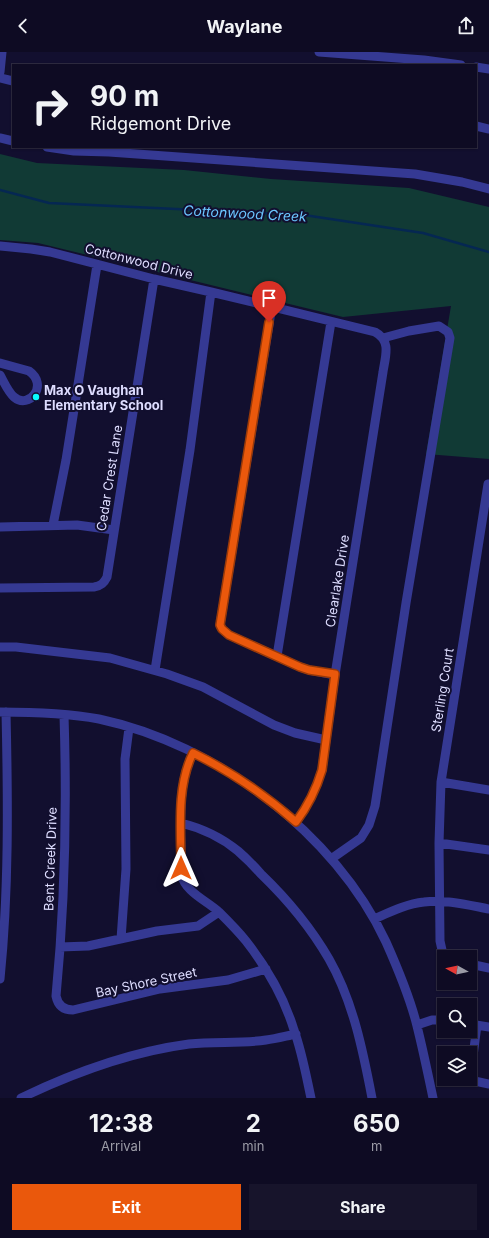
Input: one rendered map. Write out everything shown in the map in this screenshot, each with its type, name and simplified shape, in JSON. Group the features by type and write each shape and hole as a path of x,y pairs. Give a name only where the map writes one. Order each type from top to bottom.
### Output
{"street":[{"path":"0,72 2,52"},
{"path":"319,52 362,54 454,64"},
{"path":"477,67 489,70"},
{"path":"0,78 12,80"},
{"path":"477,126 489,129"},
{"path":"0,138 12,141"},
{"path":"54,148 74,151 117,152 415,174 462,182 489,189"},
{"name":"Cottonwood Drive","path":"0,246 50,252 97,265 375,332 383,338"},
{"path":"53,525 66,460 97,265"},
{"name":"Cedar Crest Lane","path":"0,588 94,587 102,584 107,577 154,279"},
{"path":"155,670 190,450 211,292"},
{"path":"272,306 220,620 222,629 229,635 309,670 335,674"},
{"path":"277,656 331,322"},
{"path":"332,860 361,838 369,825 375,806 406,603 450,338 448,332 439,326 409,331 383,338"},
{"name":"Clearlake Drive","path":"296,822 306,809 318,785 322,770 335,674 387,347 383,338"},
{"path":"0,362 33,374 38,382 34,396 25,400 12,396 0,375"},
{"name":"Sterling Court","path":"442,950 440,940 439,843 441,782 488,484"},
{"path":"0,527 77,525 114,530"},
{"path":"0,647 16,647 110,658 155,670 203,687 274,725 295,733 326,740"},
{"path":"0,979 7,869 8,809 3,712 64,715 99,719 139,730 205,759 277,806 296,822 332,860 374,919 398,969 417,1025 433,1098"},
{"name":"Bent Creek Drive","path":"58,1003 56,996 65,842 64,715"},
{"path":"121,939 126,869 125,758 129,728"},
{"path":"193,753 184,774 181,822 182,880 190,890 219,912 245,940 266,969 280,993 296,1034 311,1098"},
{"path":"441,782 489,790"},
{"path":"181,822 211,833 237,850 280,892 310,930 329,960 352,1013 368,1075 372,1098"},
{"path":"439,843 489,850"},
{"path":"374,919 393,910 424,902 440,901 489,908"},
{"path":"60,947 88,946 157,931 198,926 219,912"},
{"path":"477,965 489,968"},
{"name":"Bay Shore Street","path":"58,1003 62,1008 73,1010 160,989 228,980 266,969"},
{"path":"417,1025 432,1020 437,1020"},
{"path":"477,1025 489,1027"},
{"path":"21,1098 53,1082 121,1058 188,1044 266,1040 296,1034"},
{"path":"473,1038 470,1080 489,1084"}],"green space":[{"path":"0,154 37,163 184,170 271,179 409,188 489,207 489,459 426,454 451,306 343,317 38,243 0,240"}],"waterway":[{"name":"Cottonwood Creek","path":"0,190 49,203 304,215 423,233 489,252"}],"place":[{"name":"Max O Vaughan Elementary School","path":"36,397"}],"route":[{"path":"181,868 181,822 184,774 193,753 254,790 277,806 296,822 306,809 318,785 322,770 335,674 300,667 225,633 220,625 269,322"}]}
